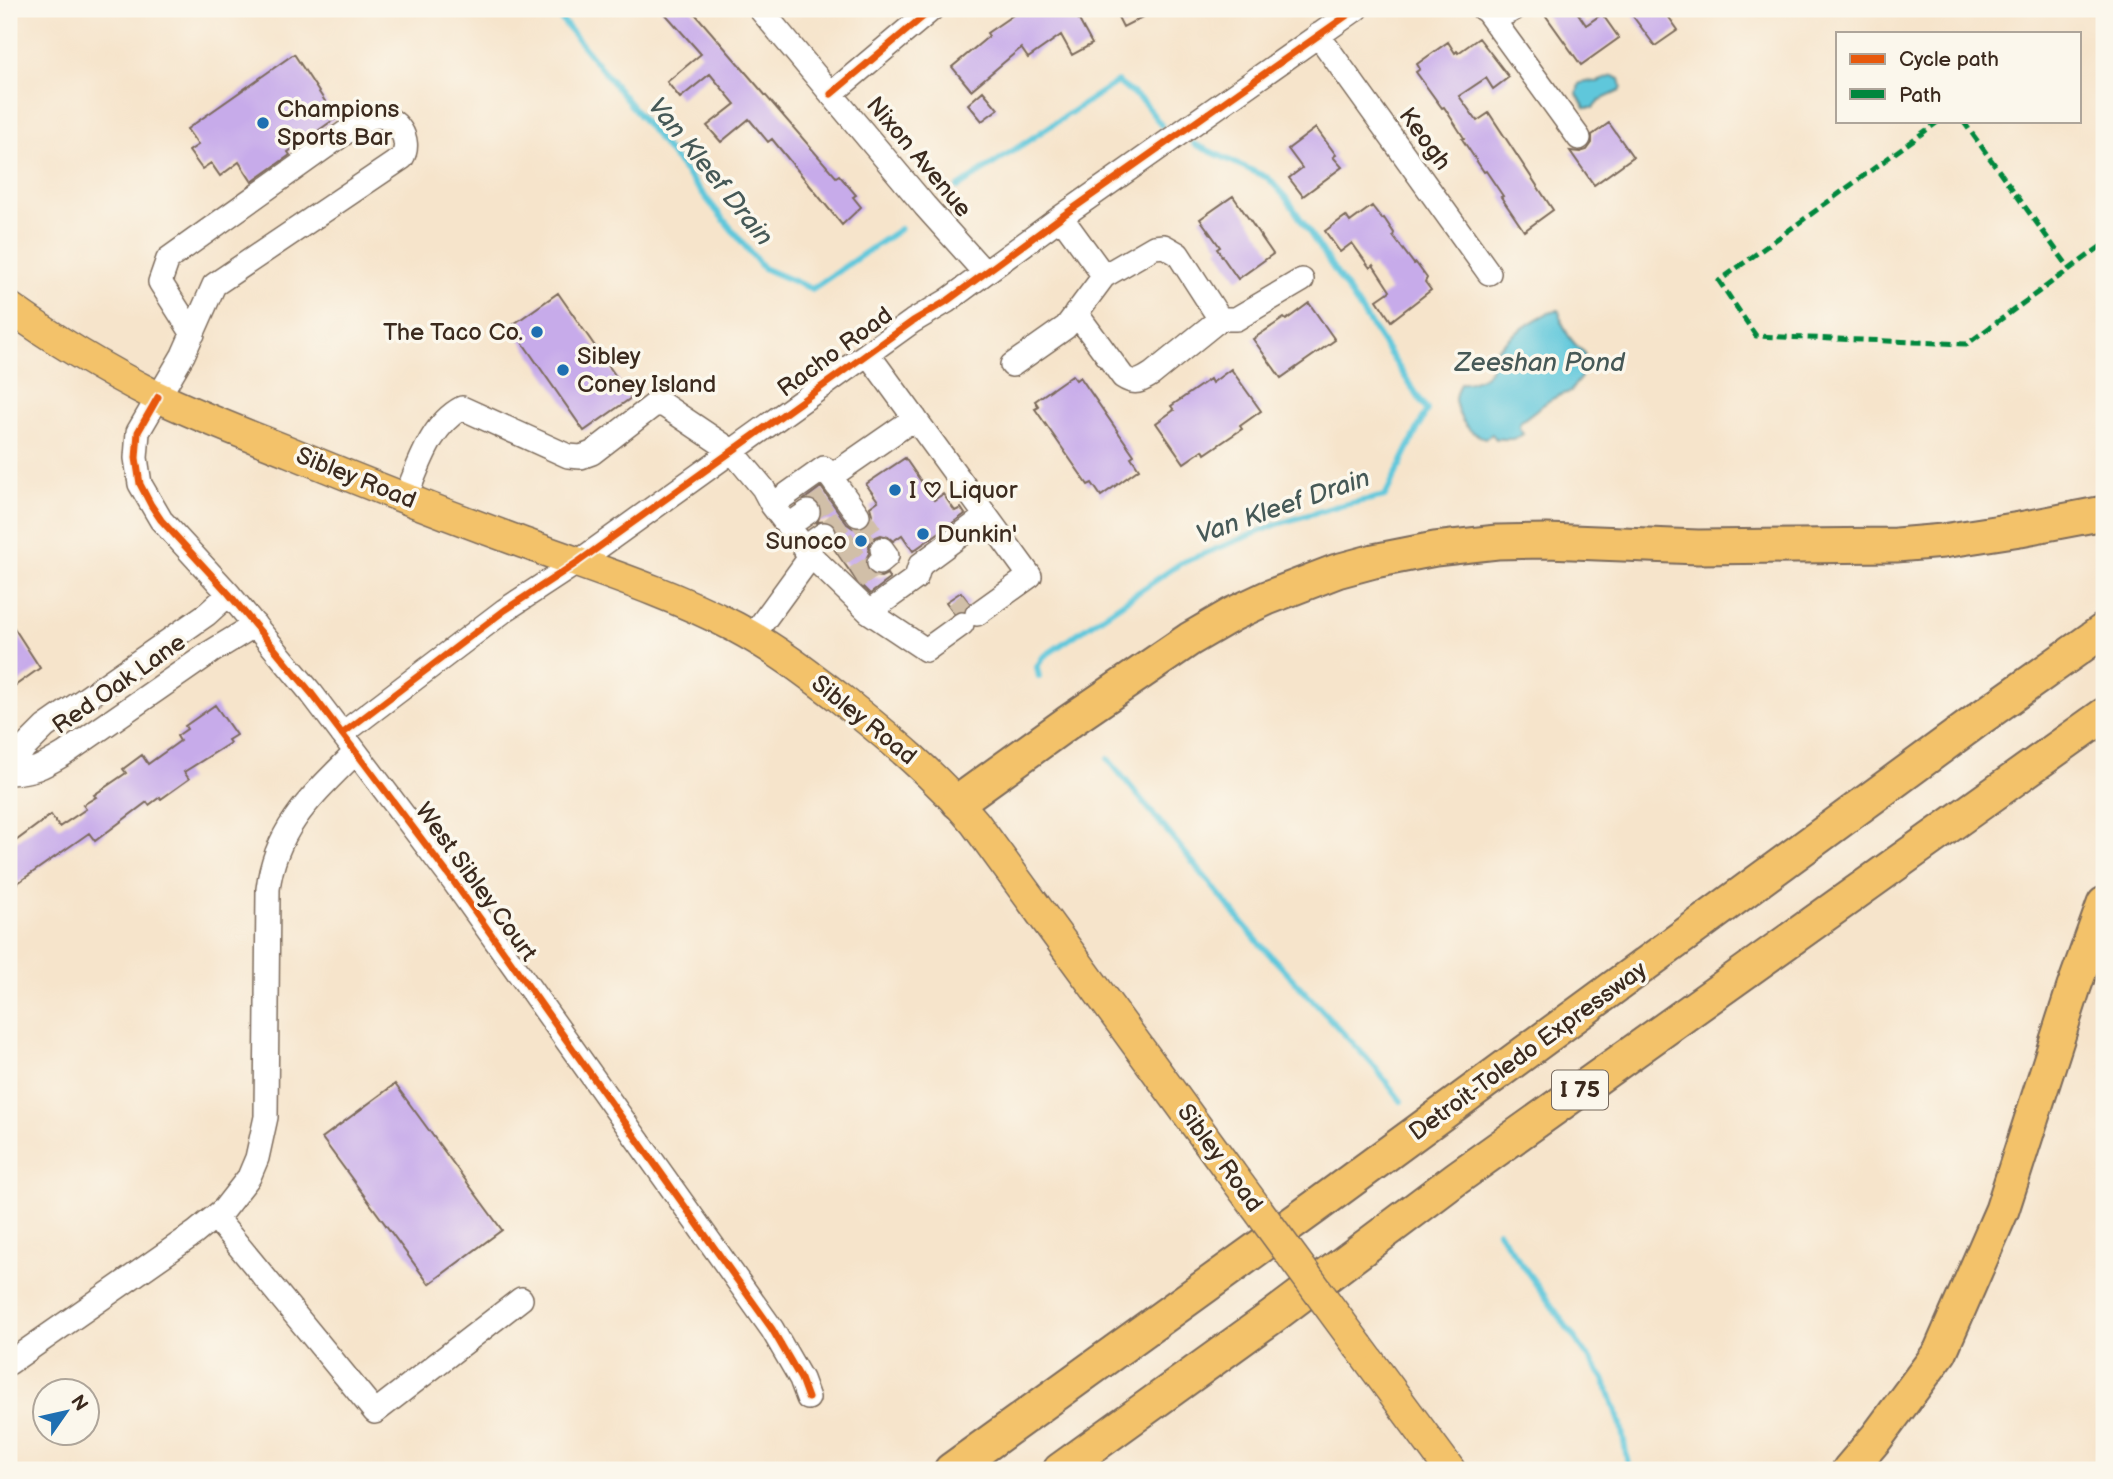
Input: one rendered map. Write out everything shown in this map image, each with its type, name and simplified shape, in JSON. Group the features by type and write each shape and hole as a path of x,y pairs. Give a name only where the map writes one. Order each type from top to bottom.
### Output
{"highway":[{"path":"958,802 1189,639 1267,598 1374,561 1435,549 1497,542 1547,541 1698,547 1896,545 1943,541 2104,513"},
{"name":"Detroit-Toledo Expressway","path":"951,1470 2104,630"},
{"name":"I 75","path":"1060,1470 1468,1170 2104,715"},
{"path":"1849,1470 1940,1352 2002,1210 2074,987 2104,904"},
{"path":"1098,1470 1180,1409 1250,1332"}],"main road":[{"name":"Sibley Road","path":"9,307 45,334 97,366 158,397 405,498 709,614 752,636 864,717 923,766 975,823 1450,1470"}],"street":[{"name":"Nixon Avenue","path":"760,9 985,273"},
{"path":"831,94 932,9"},
{"name":"Racho Road","path":"342,734 505,610 578,562 913,321 947,300 1356,9"},
{"path":"1486,11 1503,15 1514,9"},
{"path":"1486,11 1578,138"},
{"name":"Keogh","path":"1318,35 1489,273"},
{"name":"West Sibley Court","path":"193,334 160,282 169,260 363,120 375,116 387,119 400,129 406,139 406,152 402,158 214,285 193,334 183,355 138,432 136,458 140,484 161,520 255,625 454,882 772,1329 801,1380 808,1398"},
{"path":"1061,217 1104,276"},
{"path":"1013,365 1066,327 1104,276 1154,247 1164,246 1178,254 1220,319"},
{"path":"1076,313 1123,377 1135,382 1152,374 1220,319 1236,319 1301,280"},
{"path":"405,498 435,432 452,414 462,408 568,456 581,457 592,453 654,405 662,404 732,451 763,488 788,526 849,582 869,612 926,650 961,619 985,592 998,598 1030,576 868,354"},
{"path":"834,488 915,418"},
{"path":"772,505 824,468 834,488 853,514"},
{"path":"788,526 808,512"},
{"path":"869,612 916,578 920,565 985,517"},
{"path":"752,636 819,556 824,534"},
{"name":"Red Oak Lane","path":"9,772 24,748 45,727 212,610 229,594"},
{"name":"Red Oak Lane","path":"9,772 34,770 64,754 211,652 255,625"},
{"path":"9,1363 215,1217 238,1194 249,1177 262,1139 266,1116 270,869 291,823 308,801 355,754"},
{"path":"215,1217 375,1412 522,1299"}],"water":[{"path":"1613,76 1620,79 1620,91 1600,100 1593,108 1585,108 1577,94 1579,84 1585,81 1597,82"},
{"name":"Zeeshan Pond","path":"1559,310 1568,334 1585,353 1579,370 1582,375 1571,392 1550,400 1520,422 1519,428 1523,434 1516,438 1496,439 1492,434 1486,438 1474,433 1461,419 1456,406 1455,398 1460,383 1484,376 1490,370 1494,353 1506,341 1534,321"}],"building":[{"path":"661,9 691,9 836,177 839,175 856,195 853,197 861,207 842,225 772,139 768,142 749,119 721,142 707,126 735,104 710,74 680,98 667,82 701,54"},
{"path":"1022,9 1073,9 1092,44 1072,55 1061,35 1028,58 1021,48 971,90 952,67 989,36 987,33"},
{"path":"1114,9 1158,9 1123,27"},
{"path":"1541,9 1575,9 1586,25 1602,14 1619,38 1581,65"},
{"path":"1641,9 1663,9 1678,30 1655,46 1632,15"},
{"path":"1479,38 1509,77 1493,89 1486,78 1459,96 1477,121 1489,113 1553,210 1524,231 1501,197 1503,196 1462,139 1464,138 1444,107 1442,108 1416,72 1420,69 1417,64 1448,42 1455,53 1458,53"},
{"name":"Champions Sports Bar","path":"294,54 336,118 252,182 239,162 220,176 211,163 202,169 189,151 198,145 187,129"},
{"path":"983,91 998,109 982,121 968,104"},
{"path":"1609,123 1633,157 1594,185 1570,151 1587,150 1592,143 1592,135"},
{"path":"1316,128 1342,167 1303,196 1289,178 1302,168 1288,149"},
{"path":"1233,196 1273,254 1238,279 1200,219"},
{"path":"1372,206 1382,219 1384,218 1394,233 1393,236 1427,278 1425,282 1431,290 1391,321 1377,300 1390,291 1373,265 1370,268 1352,243 1340,252 1325,231 1346,216 1350,222"},
{"path":"558,293 631,398 584,431 511,326"},
{"path":"1309,303 1335,340 1281,378 1253,339"},
{"path":"1231,369 1261,411 1240,426 1242,429 1205,454 1203,450 1184,463 1156,423 1174,410 1171,406 1210,379 1212,383"},
{"path":"1072,375 1076,380 1080,377 1134,455 1131,457 1139,469 1101,496 1092,483 1088,485 1035,409 1039,407 1035,401"},
{"path":"905,458 934,500 943,494 955,511 961,508 965,514 913,551 902,535 893,541 881,535 873,538 869,544 865,566 874,576 887,574 890,579 870,594 856,580 832,546 837,539 836,527 829,521 817,522 822,511 820,505 813,499 805,499 821,487 847,524 853,528 866,527 871,520 870,507 878,501 866,484"},
{"path":"961,592 969,603 964,611 954,613 946,602"},
{"path":"9,620 40,668 9,690"},
{"path":"215,705 236,735 228,740 230,743 184,772 189,779 161,799 160,797 149,805 147,802 95,841 89,833 9,889 9,846 51,815 59,827 86,809 83,805 96,797 94,795 126,773 123,769 142,755 148,764 180,741 177,736 187,729 185,726"},
{"path":"395,1084 502,1230 429,1284 322,1138"}],"waterway":[{"name":"Van Kleef Drain","path":"553,9 763,268 812,289 900,229"},
{"name":"Van Kleef Drain","path":"958,187 1117,82 1143,101 1161,125"},
{"name":"Van Kleef Drain","path":"1039,677 1037,667 1043,657 1181,563 1278,524 1334,507 1385,496 1427,410 1288,200 1268,178 1194,144"},
{"name":"Van Kleef Drain","path":"1108,759 1259,943 1374,1066 1401,1101"},
{"name":"Van Kleef Drain","path":"1498,1231 1604,1379 1621,1425 1629,1470"}],"tunnel":[{"path":"808,512 831,496"},
{"path":"858,515 882,549"},
{"path":"824,534 846,517"},
{"path":"839,555 871,533"},
{"path":"855,578 879,563"},
{"path":"955,614 969,603"}],"marked path":[{"path":"1938,122 1719,281 1756,336 1967,344 2104,244"},
{"path":"1964,122 2070,269"}],"cycle path":[{"path":"831,94 932,9"},
{"path":"342,734 505,610 578,562 913,321 947,301 1061,217 1356,9"},
{"path":"158,397 138,432 136,458 140,484 151,505 161,520 229,594 312,694 454,882 772,1329 801,1379 808,1398"}],"place":[{"name":"Champions Sports Bar","path":"263,123"},
{"name":"The Taco Co.","path":"537,332"},
{"name":"Sibley Coney Island","path":"563,370"},
{"name":"I ♥ Liquor","path":"895,490"},
{"name":"Dunkin'","path":"923,534"},
{"name":"Sunoco","path":"861,541"}]}
